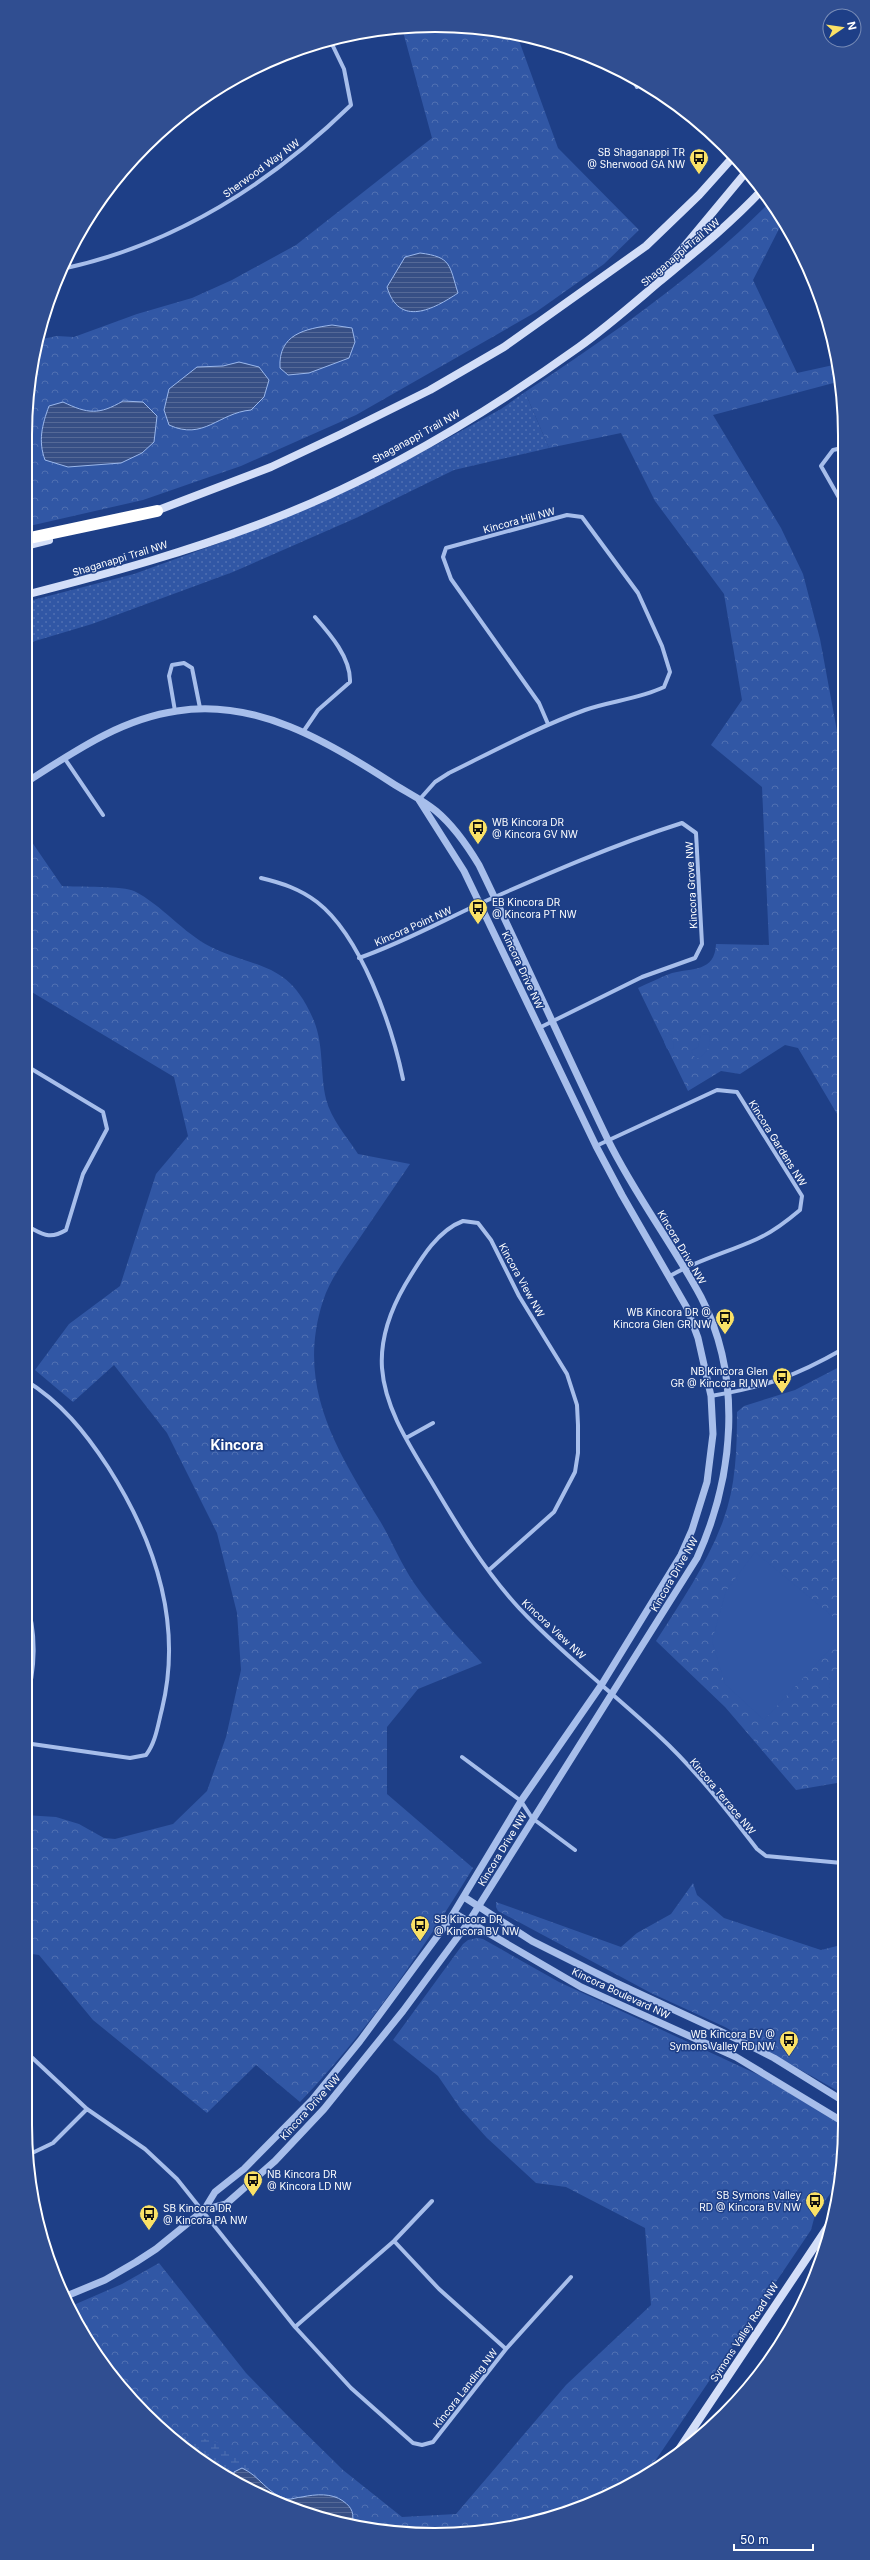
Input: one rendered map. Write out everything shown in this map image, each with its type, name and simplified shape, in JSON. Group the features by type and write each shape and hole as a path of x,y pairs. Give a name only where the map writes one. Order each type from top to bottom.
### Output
{"highway":[{"path":"32,538 156,511"}],"main road":[{"path":"32,544 156,511 271,467 334,438 430,390 504,347 646,246 699,195 730,161"},
{"path":"645,293 743,175"},
{"name":"Shaganappi Trail NW","path":"32,593 100,576 270,520 356,482 492,405 580,346 729,224 758,194"},
{"name":"Symons Valley Road NW","path":"684,2441 822,2235"}],"street":[{"name":"Sherwood Way NW","path":"70,266 125,251 200,218 249,189 313,141 351,105 344,69 333,46"},
{"path":"838,449 833,450 821,466 838,496"},
{"name":"Kincora Hill NW","path":"418,800 435,782 449,773 548,724 589,709 651,693 664,687 670,672 662,646 638,593 582,517 567,515 446,548 444,557 451,579 539,703 548,724"},
{"path":"303,732 318,710 350,682 351,670 330,634 314,617"},
{"path":"175,711 169,676 172,665 184,663 192,668 200,708"},
{"name":"Kincora Drive NW","path":"32,779 97,738 131,723 175,711 200,708 257,715 303,732 354,758 435,810 464,841 479,865 608,1140 628,1177 684,1268 701,1299 713,1326 722,1359 728,1393 728,1456 717,1508 708,1535 697,1558 613,1694 532,1818 479,1907 403,2011 299,2135 226,2204 204,2210"},
{"path":"65,759 102,815"},
{"name":"Kincora Drive NW","path":"70,2295 105,2280 136,2262 156,2249 204,2210 215,2192 244,2169 312,2100 407,1980 454,1913 521,1801 602,1684 681,1555 692,1530 707,1482 713,1434 711,1396 698,1338 687,1308 670,1276 622,1196 596,1146 481,904 464,872 418,800"},
{"name":"Kincora Grove NW","path":"495,898 637,837 682,823 696,833 702,944 695,958 642,977 539,1028"},
{"path":"261,878 287,884 317,903 344,932 359,958 391,1030 403,1079"},
{"name":"Kincora Point NW","path":"359,958 394,946 495,898"},
{"path":"32,1069 103,1112 107,1128 83,1174 66,1230 56,1236 49,1237 32,1228"},
{"name":"Kincora Gardens NW","path":"596,1146 717,1090 737,1092 802,1196 800,1210 779,1227 759,1238 684,1268 670,1276"},
{"name":"Kincora View NW","path":"489,1570 554,1512 575,1472 578,1453 578,1425 576,1405 567,1374 519,1296 491,1240 478,1223 469,1221 457,1223 440,1237 421,1260 387,1322 382,1351 383,1379 391,1407 406,1438 468,1544 519,1608 613,1694"},
{"path":"711,1396 761,1387 796,1374 838,1352"},
{"path":"32,1385 54,1399 72,1419 105,1463 129,1502 148,1543 161,1582 167,1621 169,1653 164,1698 152,1744 146,1755 130,1758 32,1744"},
{"path":"406,1438 433,1423"},
{"path":"32,1626 34,1638 32,1682"},
{"name":"Kincora Terrace NW","path":"613,1694 659,1736 703,1781 757,1849 766,1856 838,1863"},
{"path":"462,1757 521,1801 532,1818 575,1850"},
{"name":"Kincora Boulevard NW","path":"464,1897 532,1941 612,1981 737,2040 838,2098"},
{"name":"Kincora Boulevard NW","path":"454,1913 468,1923 581,1987 736,2057 838,2119"},
{"name":"Kincora Landing NW","path":"32,2058 87,2109 145,2149 177,2179 204,2210 295,2327 352,2388 413,2443 422,2445 433,2442 506,2349 439,2289 394,2241"},
{"path":"33,2152 53,2142 87,2109"},
{"path":"295,2327 394,2241 432,2201"},
{"path":"506,2349 571,2277"}],"green space":[{"path":"403,33 461,33 488,35 519,41 558,148 639,230 604,264 536,312 356,415 241,466 143,500 32,525 33,409 35,382 44,339 57,336 74,337 137,314 192,298 232,280 296,245 432,138"},
{"path":"766,206 780,227 753,280 797,373 832,365 835,382 713,415 781,528 803,574 820,639 838,736 838,1116 798,1048 785,1045 740,1074 721,1071 688,1091 638,988 672,973 694,969 707,964 712,960 715,953 716,944 769,945 762,787 711,745 742,700 724,594 655,501 621,433 549,448 525,392 621,327 652,304 683,280 741,230"},
{"path":"525,392 549,448 454,470 356,518 233,572 92,624 32,642 32,600 134,574 228,540 310,507 379,475 501,409"},
{"path":"32,842 62,886 111,887 134,891 154,904 191,934 211,947 271,970 283,977 294,987 314,1021 321,1050 326,1099 328,1106 340,1128 358,1154 410,1164 344,1261 326,1293 316,1332 314,1362 318,1390 325,1417 336,1444 349,1470 414,1583 455,1634 482,1663 418,1689 387,1727 387,1794 473,1868 434,1930 393,1990 349,2047 300,2102 256,2065 207,2113 93,2020 39,1955 32,1954 32,1815 56,1817 79,1824 104,1838 115,1839 173,1824 207,1791 226,1737 241,1670 237,1613 217,1533 167,1433 114,1365 73,1402 35,1370 69,1324 120,1286 156,1174 188,1136 174,1077 32,992"},
{"path":"666,1033 672,1035 674,1048 667,1049 664,1042"},
{"path":"701,1035 709,1035 709,1047 703,1055 696,1059 691,1051 698,1047"},
{"path":"838,1368 838,1783 796,1790 725,1707 656,1641 701,1568 717,1537 723,1521 731,1494 735,1467 737,1412 744,1406 795,1390"},
{"path":"755,1552 838,1621 838,1640 764,1720 725,1684 712,1641 726,1591"},
{"path":"838,1675 838,1695 828,1686"},
{"path":"693,1883 697,1895 724,1918 821,1950 838,1946 838,2091 725,2027 651,1993 498,1911 496,1902 621,1947 637,1933 671,1914"},
{"path":"478,1938 483,1939 559,1982 763,2077 838,2122 835,2178 833,2190 815,2215 811,2230 654,2463 613,2486 565,2507 514,2520 488,2525 435,2528 382,2525 305,2507 281,2497 233,2474 190,2445 169,2428 132,2391 100,2349 75,2304 122,2284 159,2263 246,2373 343,2470 402,2517 456,2514 566,2385 651,2305 645,2228 566,2187 536,2183 487,2138 460,2108 438,2076 393,2040 463,1944 468,1940"},
{"path":"178,2435 209,2440 237,2452 271,2493 233,2474 211,2460"},
{"path":"320,2495 338,2498 350,2507 352,2519 331,2514 305,2507 283,2498 293,2499 302,2496"}],"shaded area":[{"path":"420,253 438,257 448,264 458,293 428,309 408,311 400,307 393,300 387,287 405,257"},
{"path":"332,325 352,328 355,342 349,358 309,373 288,375 280,368 283,348 295,335 303,331"},
{"path":"239,362 259,367 269,380 264,397 251,410 239,412 211,425 192,430 181,429 169,425 164,410 169,389 197,367 223,366"},
{"path":"123,401 143,402 157,416 154,442 142,453 121,463 68,467 45,460 41,440 44,420 49,406 63,402 87,411 100,411 115,406"},
{"path":"242,2468 248,2471 278,2496 234,2474 234,2472"},
{"path":"329,2495 339,2498 346,2504 351,2509 353,2519 305,2507 283,2498 290,2499 307,2496"}],"place":[{"name":"SB Shaganappi TR @ Sherwood GA NW","path":"699,175"},
{"name":"WB Kincora DR @ Kincora GV NW","path":"478,845"},
{"name":"EB Kincora DR @ Kincora PT NW","path":"478,925"},
{"name":"WB Kincora DR @ Kincora Glen GR NW","path":"725,1335"},
{"name":"NB Kincora Glen GR @ Kincora RI NW","path":"782,1394"},
{"name":"SB Kincora DR @ Kincora BV NW","path":"420,1942"},
{"name":"WB Kincora BV @ Symons Valley RD NW","path":"789,2057"},
{"name":"NB Kincora DR @ Kincora LD NW","path":"253,2197"},
{"name":"SB Symons Valley RD @ Kincora BV NW","path":"815,2218"},
{"name":"SB Kincora DR @ Kincora PA NW","path":"149,2231"}],"district":[{"name":"Kincora","path":"237,1445"}]}
